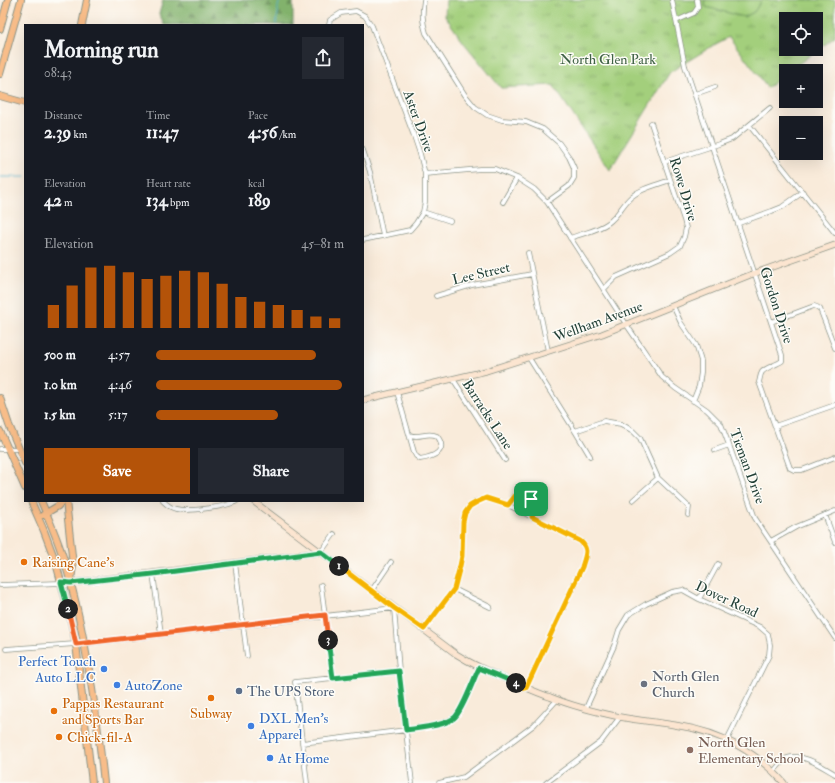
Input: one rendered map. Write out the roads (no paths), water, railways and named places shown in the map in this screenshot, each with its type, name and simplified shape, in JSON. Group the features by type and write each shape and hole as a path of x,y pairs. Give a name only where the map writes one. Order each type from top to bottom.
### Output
{"main road":[{"path":"0,29 8,0"},
{"path":"0,74 21,0"},
{"path":"82,24 88,0"},
{"path":"0,96 24,103"},
{"path":"0,398 9,425 24,461"},
{"path":"0,408 9,425"},
{"path":"0,431 24,486"},
{"path":"31,502 54,557 76,644 92,783"},
{"path":"41,502 58,542 71,583 85,643 104,783"},
{"path":"38,517 58,506 61,502"},
{"path":"66,502 73,565 71,583"}],"street":[{"path":"424,0 422,23 426,33 465,95 475,107 487,115 502,120 526,122 543,129 559,143 569,157 574,168 574,178 569,186 547,202"},
{"name":"Gordon Drive","path":"672,0 685,66 782,355 782,361 762,371 760,375 760,382 775,426 790,468 799,470 835,457"},
{"path":"676,21 694,13 698,7 697,0"},
{"name":"Aster Drive","path":"329,24 330,20 341,13 356,11 365,16 372,26 414,136 425,174 425,202 423,212 410,230 364,240"},
{"path":"694,94 715,87"},
{"path":"664,162 732,139 770,108"},
{"name":"Rowe Drive","path":"604,289 616,277 670,254 680,246 684,237 686,228 684,220 651,123"},
{"path":"749,125 835,233"},
{"path":"365,160 370,172 383,236"},
{"name":"Tieman Drive","path":"425,174 495,169 517,178 534,189 547,202 662,377 707,410 721,424 755,518 835,638"},
{"path":"503,202 517,178"},
{"path":"570,238 604,226 615,217 627,201 635,194 670,180"},
{"path":"738,223 782,207 803,192"},
{"path":"423,212 450,221"},
{"name":"Wellham Avenue","path":"364,400 486,371 529,358 602,334 755,274 835,245"},
{"path":"528,253 548,351"},
{"name":"Lee Street","path":"436,296 472,285 532,274"},
{"path":"673,306 681,323 696,344 701,361 699,386 693,401"},
{"path":"771,322 814,306 817,307 820,309 835,348"},
{"path":"529,358 576,431 590,456"},
{"name":"Barracks Lane","path":"453,379 505,460"},
{"path":"397,392 416,456 420,459 425,458 438,453 441,448 441,443 437,436 430,434 417,437 410,435"},
{"path":"775,426 835,406"},
{"path":"576,431 604,421 621,424 633,431 640,438 658,478 689,507 688,515"},
{"path":"715,450 729,445"},
{"path":"0,450 19,449"},
{"path":"633,500 658,478"},
{"path":"508,505 515,496 523,495 531,499 533,509 532,517"},
{"path":"424,629 454,589 462,556 463,522 465,513 470,506 477,502 486,498 508,505 580,541 585,546 586,551 584,561 526,688"},
{"path":"164,502 175,509 185,510 222,506 235,502"},
{"path":"254,502 456,654 479,668 557,700 620,717 685,726 727,740 762,761 784,783"},
{"path":"771,541 796,527 835,511"},
{"path":"825,515 835,542"},
{"path":"0,585 61,582 71,583 321,552 334,534"},
{"path":"372,590 391,562"},
{"path":"235,563 247,656"},
{"path":"700,599 718,564"},
{"path":"153,574 161,634"},
{"path":"321,586 333,678"},
{"path":"454,589 490,607"},
{"name":"Dover Road","path":"586,708 614,646 619,630 628,615 646,604 672,592 683,590 760,627 768,634 770,645 769,655 727,740"},
{"path":"6,648 76,644 394,608"},
{"path":"394,608 399,671 412,783"},
{"path":"302,743 406,730 443,723 454,718 461,709 479,668"},
{"path":"307,783 295,682 399,671"},
{"path":"439,783 464,777 534,725 557,700"},
{"path":"546,783 601,742 620,717"},
{"path":"773,772 786,759 793,757 804,758 835,774"}],"waterway":[{"path":"276,24 278,5 281,0"},
{"path":"0,177 24,177"}],"place":[{"name":"Raising Cane's","path":"24,562"},
{"name":"Perfect Touch Auto LLC","path":"104,669"},
{"name":"North Glen Church","path":"644,684"},
{"name":"AutoZone","path":"117,685"},
{"name":"The UPS Store","path":"239,691"},
{"name":"Subway","path":"211,698"},
{"name":"Pappas Restaurant and Sports Bar","path":"54,711"},
{"name":"DXL Men's Apparel","path":"251,726"},
{"name":"Chick-fil-A","path":"59,737"},
{"name":"North Glen Elementary School","path":"690,750"},
{"name":"At Home","path":"270,758"}],"park label":[{"name":"North Glen Park","path":"608,59"}]}
